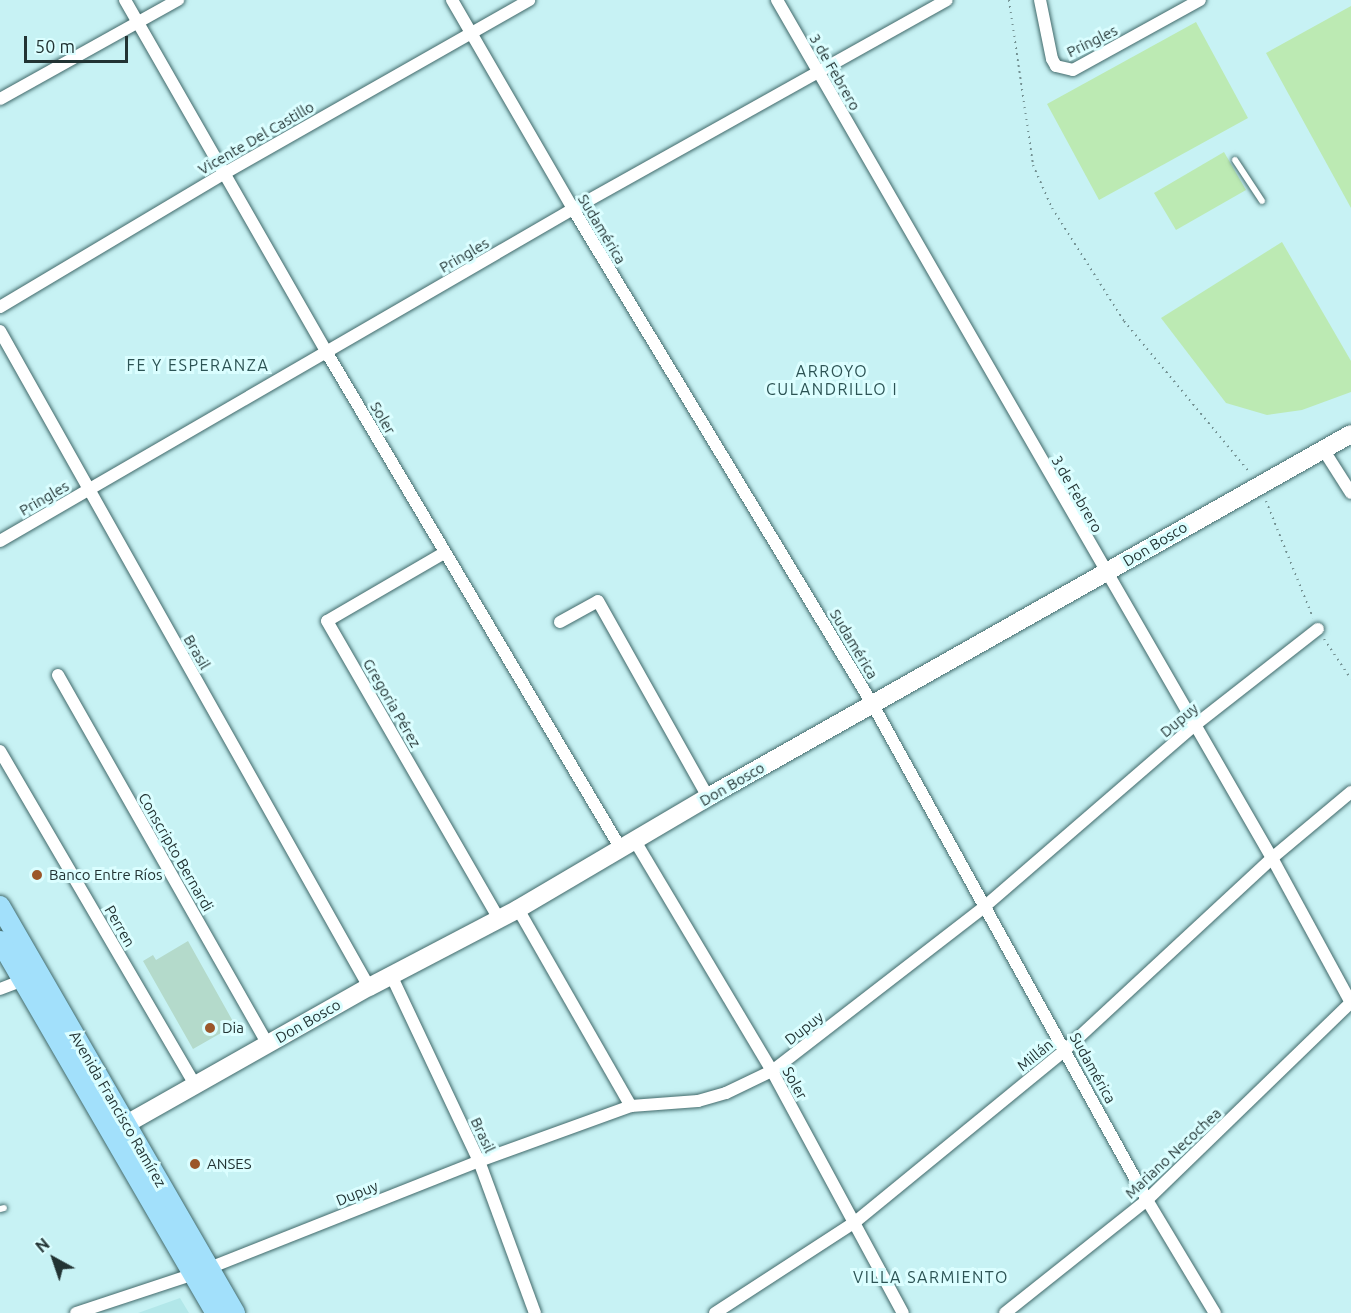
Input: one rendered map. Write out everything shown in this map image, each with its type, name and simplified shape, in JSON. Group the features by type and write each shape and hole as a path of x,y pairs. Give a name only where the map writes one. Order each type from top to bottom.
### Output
{"main road":[{"name":"Don Bosco","path":"120,1128 369,987 518,909 708,797 1106,573 1258,483 1351,434"},
{"name":"Avenida Francisco Ramírez","path":"0,906 31,977 202,1271 235,1313"},
{"name":"Avenida Francisco Ramírez","path":"0,941 31,977"},
{"name":"Avenida Francisco Ramírez","path":"202,1271 216,1313"}],"street":[{"name":"Soler","path":"125,0 444,553 772,1071 903,1313"},
{"path":"0,99 178,0"},
{"name":"Sudamérica","path":"452,0 573,209 873,705 984,907 1066,1049 1147,1200 1215,1313"},
{"name":"Vicente Del Castillo","path":"0,307 225,173 529,0"},
{"name":"3 de Febrero","path":"777,0 1272,858 1351,1002"},
{"name":"Pringles","path":"0,541 573,209 947,0"},
{"name":"Pringles","path":"1040,0 1052,59 1056,66 1073,70 1200,0"},
{"name":"Brasil","path":"0,331 369,987"},
{"path":"1323,449 1351,493"},
{"name":"Gregoria Pérez","path":"444,553 327,621 499,919"},
{"path":"560,622 598,601 708,797"},
{"name":"Dupuy","path":"76,1313 202,1271 479,1161 631,1106 698,1101 726,1093 772,1071 984,907 1195,725 1317,629"},
{"name":"Conscripto Bernardi","path":"58,675 268,1044"},
{"name":"Perren","path":"0,751 196,1086"},
{"name":"Millán","path":"715,1313 855,1222 1066,1049 1272,858 1351,792"},
{"path":"518,909 631,1106"},
{"name":"Brasil","path":"391,975 479,1161 534,1313"},
{"path":"0,989 31,977"},
{"name":"Mariano Necochea","path":"1005,1313 1147,1200 1351,1002"}],"lane":[{"path":"1235,160 1262,201"}],"path":[{"path":"1009,0 1033,165 1052,208 1124,321 1258,483 1317,629 1351,679"}],"shaded area":[{"path":"180,1298 189,1313 138,1313"}],"green space":[{"path":"1351,6 1351,208 1266,53"},
{"path":"1196,22 1248,118 1099,200 1047,104"},
{"path":"1224,152 1246,190 1176,230 1154,193"},
{"path":"1282,242 1351,361 1351,392 1302,410 1267,415 1226,403 1161,318"}],"building":[{"path":"188,941 235,1025 193,1049 143,961 153,955 156,960"}],"place":[{"name":"Banco Entre Ríos","path":"37,875"},
{"name":"Dia","path":"210,1028"},
{"name":"ANSES","path":"195,1164"}],"district":[{"name":"FE Y ESPERANZA","path":"198,365"},
{"name":"ARROYO CULANDRILLO I","path":"832,380"},
{"name":"VILLA SARMIENTO","path":"931,1277"}]}
